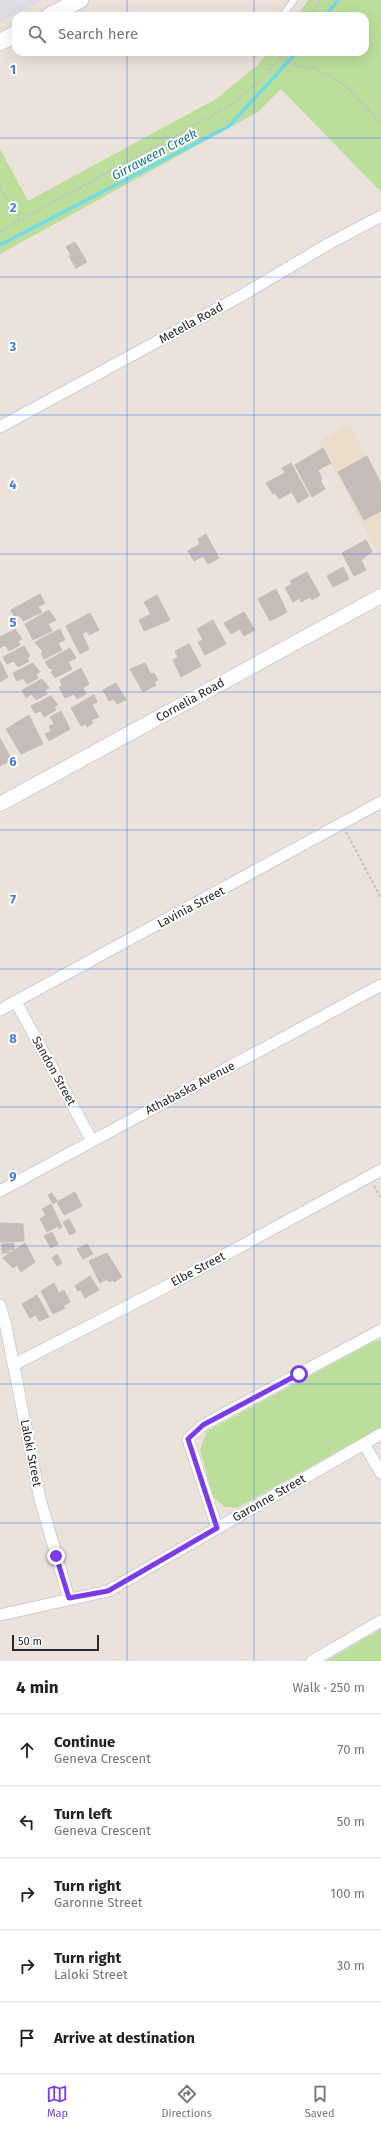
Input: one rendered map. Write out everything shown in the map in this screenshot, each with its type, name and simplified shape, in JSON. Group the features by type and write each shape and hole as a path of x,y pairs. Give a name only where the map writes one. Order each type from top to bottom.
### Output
{"main road":[{"path":"57,12 80,0"},
{"path":"0,42 12,36"}],"street":[{"name":"Metella Road","path":"0,427 204,316 330,243 381,216"},
{"name":"Cornelia Road","path":"0,804 381,596"},
{"name":"Lavinia Street","path":"0,1010 381,802"},
{"name":"Athabaska Avenue","path":"0,1191 381,986"},
{"name":"Sandon Street","path":"16,1002 92,1141"},
{"name":"Elbe Street","path":"13,1365 173,1283 381,1170"},
{"name":"Laloki Street","path":"0,1306 5,1322 40,1499 69,1598"},
{"path":"217,1528 188,1439 203,1425 381,1330"},
{"name":"Garonne Street","path":"0,1615 69,1598 108,1591 381,1434"},
{"path":"364,1444 381,1473"},
{"path":"312,1661 381,1621"}],"lane":[{"path":"285,12 294,0"}],"path":[{"path":"313,12 321,0"},
{"path":"0,231 231,105 265,76 280,57 300,67 315,68 334,78 348,88 381,123"},
{"path":"0,188 20,219"},
{"path":"342,824 381,898"}],"shaded area":[{"path":"0,0 42,0 19,12 12,12 12,16 0,22"},
{"path":"350,424 381,484 381,559 319,441"}],"green space":[{"path":"308,0 381,0 381,192 281,89 258,112 0,254 0,149 28,201 216,99 258,65 265,56 369,56 369,12 300,12"},
{"path":"381,1340 381,1427 237,1508 224,1507 212,1493 200,1450 207,1431 373,1342"},
{"path":"381,1629 381,1661 326,1661"}],"building":[{"path":"75,242 87,262 76,268 66,247"},
{"path":"323,448 331,463 318,470 322,479 320,480 325,489 312,497 295,465"},
{"path":"367,456 381,484 381,511 364,520 338,472"},
{"path":"291,463 309,496 298,503 292,492 279,499 275,493 273,494 266,483 285,473 282,468"},
{"path":"206,534 219,558 208,564 203,556 194,561 188,551 200,544 198,539"},
{"path":"366,540 372,552 361,560 366,570 354,576 342,553"},
{"path":"343,567 349,579 333,587 327,576"},
{"path":"307,572 320,595 312,600 310,597 301,602 300,598 293,602 285,588 292,584 290,581"},
{"path":"276,589 287,612 270,621 258,599"},
{"path":"40,594 45,603 38,607 42,612 23,621 20,616 14,616 11,610"},
{"path":"157,595 170,620 144,631 139,620 151,614 144,602"},
{"path":"49,610 56,620 48,624 52,631 33,640 25,624"},
{"path":"244,612 255,630 244,636 240,629 231,634 224,623"},
{"path":"90,613 99,630 89,635 87,631 82,634 89,649 80,654 66,626"},
{"path":"213,620 226,644 205,655 198,642 203,640 197,629"},
{"path":"15,629 22,639 18,641 20,645 9,651 5,645 0,648 0,637"},
{"path":"60,629 65,640 58,643 62,650 44,659 41,653 43,652 35,642"},
{"path":"189,644 201,666 181,677 173,660 178,657 175,651"},
{"path":"24,646 30,656 27,658 29,661 18,667 14,661 7,664 3,657"},
{"path":"70,648 76,658 68,662 72,669 55,678 51,672 53,671 45,662"},
{"path":"0,661 8,677 0,682"},
{"path":"33,663 40,672 36,674 38,678 27,684 23,678 17,681 13,673"},
{"path":"145,663 151,674 154,673 158,680 154,682 156,685 143,692 130,669"},
{"path":"81,668 89,684 83,688 86,694 77,699 74,694 65,698 59,687 62,686 60,680"},
{"path":"42,679 49,688 45,690 47,694 36,700 32,694 26,698 22,690"},
{"path":"116,683 126,700 117,704 114,699 109,701 103,690"},
{"path":"94,695 97,702 92,705 99,717 91,720 93,723 87,727 85,724 81,726 71,708"},
{"path":"51,696 58,705 54,707 56,710 44,717 41,711 35,713 31,706"},
{"path":"61,711 70,729 49,741 45,734 51,731 49,726 54,724 50,717"},
{"path":"29,715 43,744 21,754 6,729"},
{"path":"0,738 12,760 0,766"},
{"path":"75,1192 82,1206 64,1215 57,1202"},
{"path":"52,1193 57,1201 53,1204 48,1195"},
{"path":"51,1204 62,1227 59,1229 58,1226 47,1232 40,1219 46,1215 42,1209"},
{"path":"69,1219 76,1232 70,1235 63,1222"},
{"path":"0,1223 23,1224 24,1241 0,1242"},
{"path":"52,1232 58,1244 51,1248 44,1236"},
{"path":"14,1243 14,1250 9,1250 9,1253 2,1253 2,1244"},
{"path":"25,1243 35,1262 21,1272 17,1265 13,1268 3,1258"},
{"path":"87,1244 93,1254 83,1259 77,1249"},
{"path":"107,1253 122,1277 114,1282 113,1280 109,1282 107,1279 100,1283 89,1261"},
{"path":"57,1254 62,1263 57,1266 52,1258"},
{"path":"90,1276 99,1290 85,1298 81,1290 78,1291 75,1286"},
{"path":"54,1283 59,1293 64,1290 70,1302 63,1306 65,1308 53,1314 41,1291"},
{"path":"37,1295 49,1317 39,1321 36,1315 30,1318 22,1304"}],"waterway":[{"name":"Girraween Creek","path":"328,12 338,0"},
{"name":"Girraween Creek","path":"0,245 229,126 293,56"}],"route":[{"path":"56,1556 69,1598 108,1591 217,1528 188,1439 203,1425 299,1374"}]}
